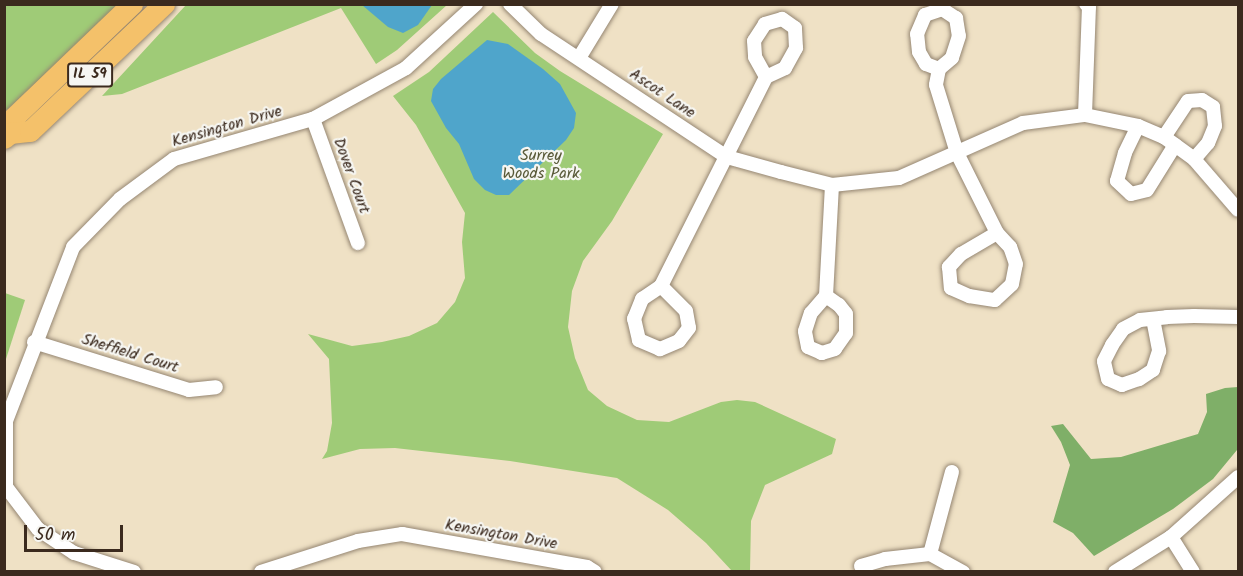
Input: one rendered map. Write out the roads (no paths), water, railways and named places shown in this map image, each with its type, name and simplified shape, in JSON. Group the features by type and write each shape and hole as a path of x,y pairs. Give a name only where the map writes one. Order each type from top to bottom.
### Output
{"main road":[{"name":"IL 59","path":"7,136 13,118 132,4"},
{"name":"IL 59","path":"7,136 30,130 164,4"}],"street":[{"name":"Kensington Drive","path":"134,572 74,553 38,529 11,505 6,487 6,421 34,342 73,247 120,199 174,159 313,119 406,68 476,4"},
{"name":"Ascot Lane","path":"510,4 541,34 728,157 832,185 899,178 1023,123 1085,115 1138,126 1169,141 1194,159 1239,210"},
{"path":"579,58 612,4"},
{"path":"1085,115 1092,6"},
{"path":"939,69 936,85 957,153 997,232 1010,247 1016,264 1012,284 995,300 969,296 951,288 949,267 961,254 997,232"},
{"path":"661,286 686,310 689,328 679,342 660,349 639,340 634,318 642,299 661,286 728,157 766,77"},
{"path":"1138,126 1125,153 1117,181 1131,194 1147,190 1188,101 1202,99 1213,107 1215,126 1208,143 1194,159"},
{"name":"Dover Court","path":"313,119 358,243"},
{"path":"826,296 832,185"},
{"path":"1153,319 1159,351 1153,370 1139,379 1122,385 1108,379 1104,361 1123,329 1140,320 1153,319 1239,317"},
{"name":"Sheffield Court","path":"34,342 189,390 216,387"},
{"path":"930,554 952,472"},
{"path":"1115,572 1171,537 1239,477"},
{"name":"Kensington Drive","path":"261,572 291,567 358,541 402,534 531,565 587,567 595,572"},
{"path":"1171,537 1193,572"},
{"path":"861,566 885,558 930,554 963,572"}],"water":[{"path":"362,5 432,5 418,25 403,33 388,27"},
{"path":"487,40 508,44 543,69 560,84 576,113 574,128 566,140 509,195 496,195 485,190 474,179 459,144 446,128 431,101 433,89 441,79"}],"park label":[{"name":"Surrey Woods Park","path":"541,165"}]}
